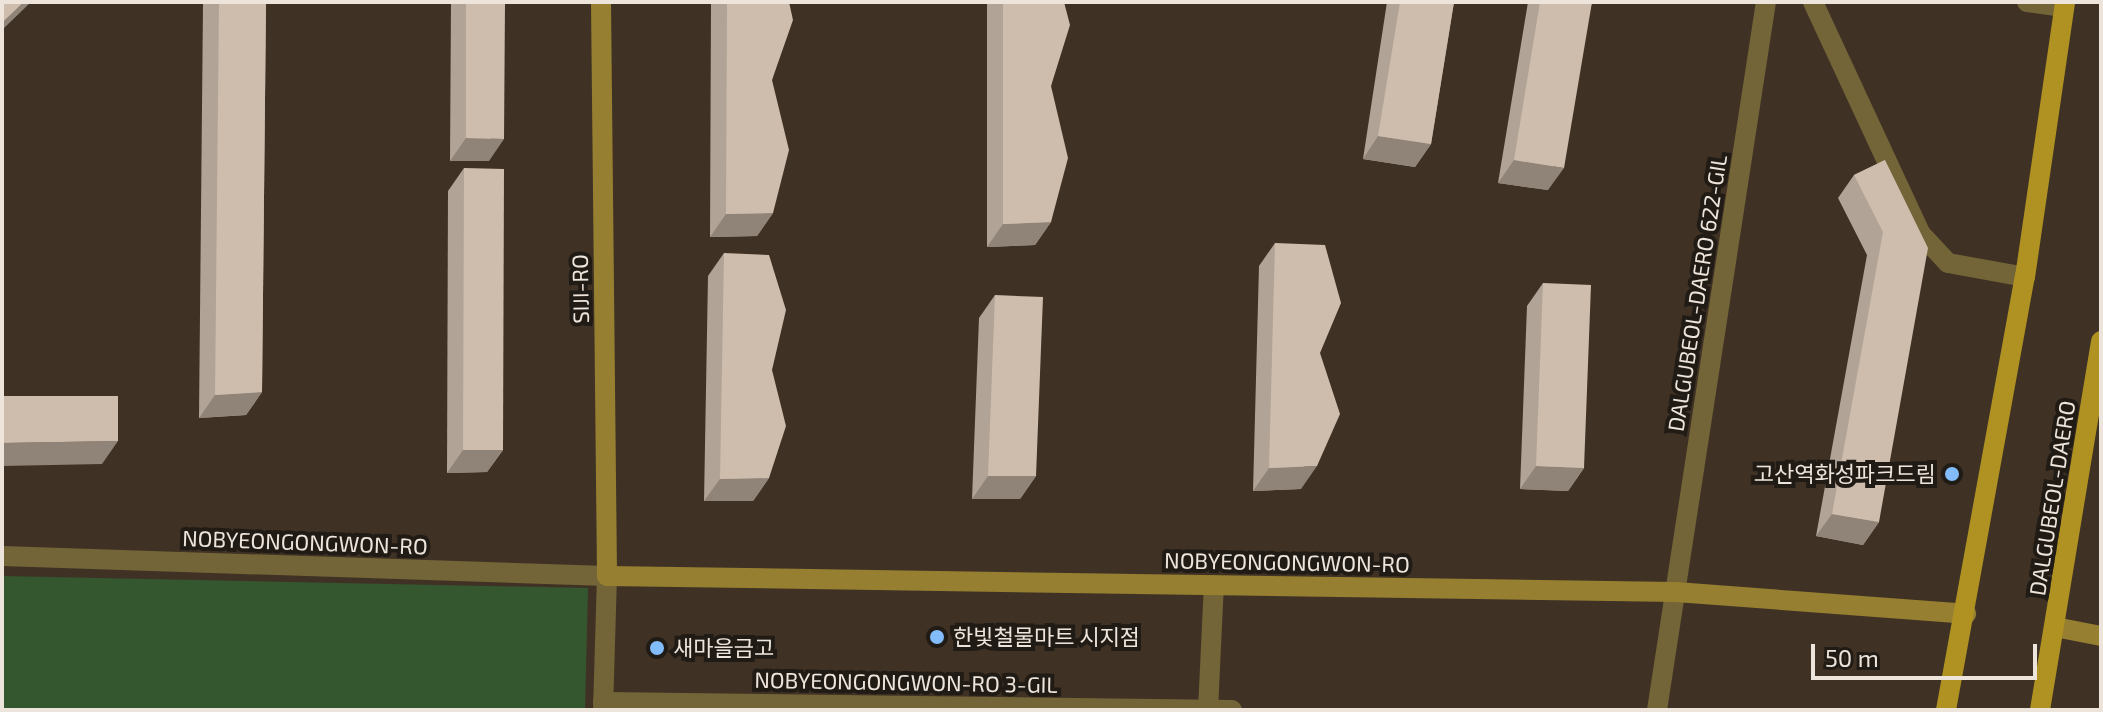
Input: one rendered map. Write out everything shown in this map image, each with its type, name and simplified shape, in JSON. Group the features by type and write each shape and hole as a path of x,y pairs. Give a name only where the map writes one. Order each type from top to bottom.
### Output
{"main road":[{"path":"1946,710 1966,614 2025,277 2065,5"},
{"name":"DALGUBEOL-DAERO","path":"2040,710 2101,341"}],"street":[{"name":"SIJI-RO","path":"601,2 607,576"},
{"name":"DALGUBEOL-DAERO 622-GIL","path":"1657,710 1766,2"},
{"path":"1813,2 1920,233 1948,263 2025,277"},
{"path":"2027,2 2065,5"},
{"name":"NOBYEONGONGWON-RO","path":"2,556 607,576 1676,592 1966,614"},
{"path":"603,706 607,576"},
{"path":"1208,710 1214,585"},
{"path":"2055,627 2101,636"},
{"name":"NOBYEONGONGWON-RO 3-GIL","path":"603,706 1232,710"}],"green space":[{"path":"2,576 588,588 585,710 2,710"}],"building":[{"path":"2,2 24,2 2,23"},
{"path":"219,2 266,2 262,392 215,395"},
{"path":"466,2 505,2 504,139 466,138"},
{"path":"727,2 789,2 793,20 772,80 789,150 773,213 726,214"},
{"path":"1003,2 1064,2 1070,25 1051,86 1068,158 1051,222 1003,224"},
{"path":"1400,2 1454,2 1431,144 1378,136"},
{"path":"1540,2 1592,2 1564,168 1514,160"},
{"path":"1885,160 1928,248 1879,522 1832,514 1883,232 1854,175"},
{"path":"464,168 504,169 503,450 463,450"},
{"path":"1275,243 1325,245 1341,303 1320,353 1340,414 1317,466 1269,468"},
{"path":"724,253 769,255 786,310 772,370 786,426 769,478 720,479"},
{"path":"1543,283 1591,285 1584,468 1536,466"},
{"path":"995,295 1043,297 1036,476 988,476"},
{"path":"2,396 118,396 118,441 2,443"}],"place":[{"name":"고산역화성파크드림","path":"1952,474"},
{"name":"한빛철물마트 시지점","path":"937,637"},
{"name":"새마을금고","path":"657,648"}]}
